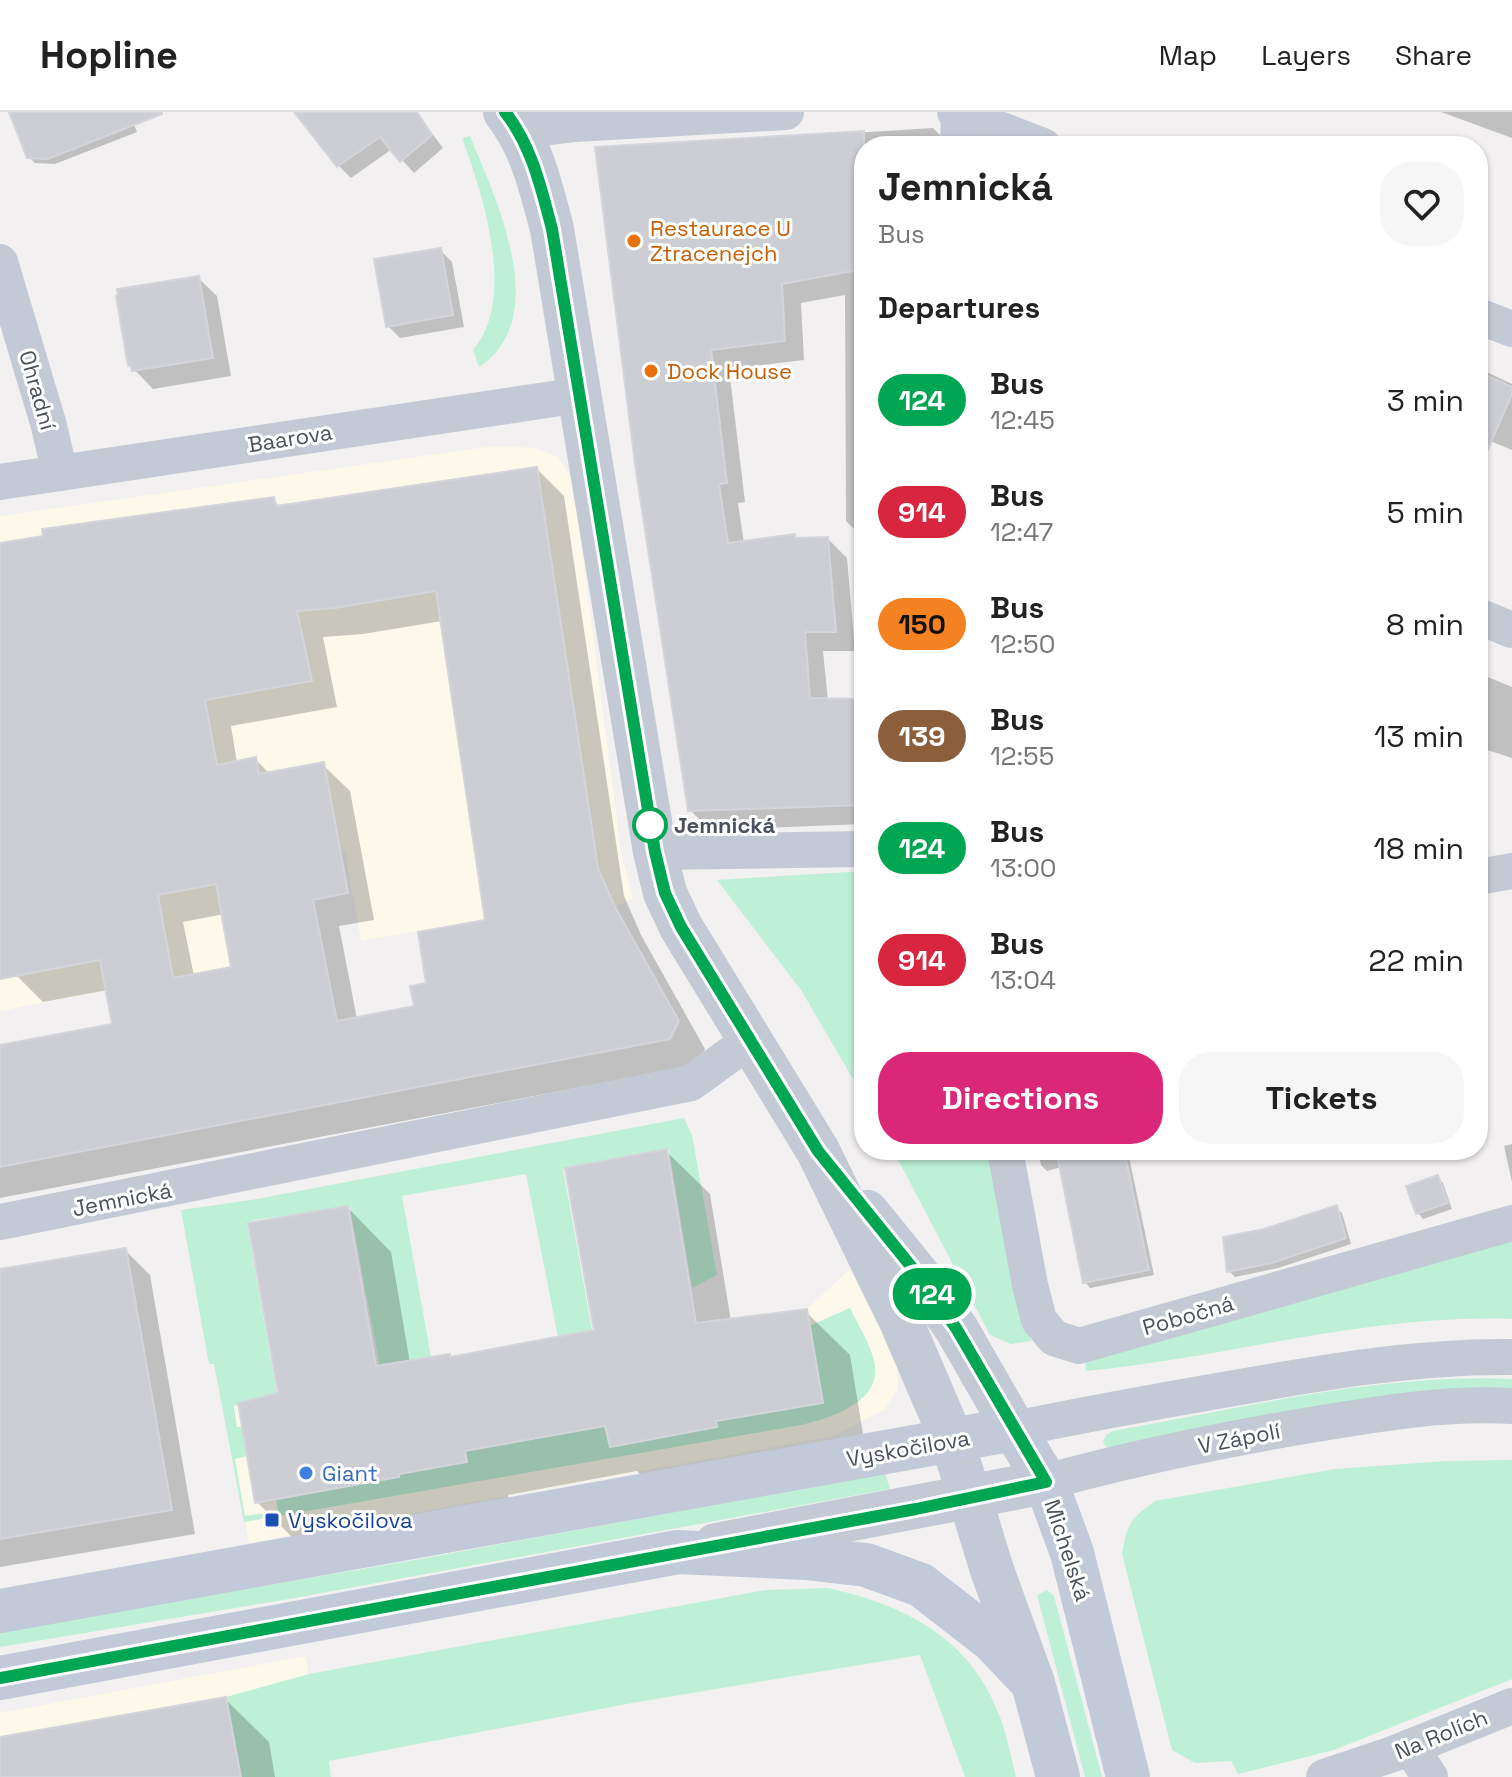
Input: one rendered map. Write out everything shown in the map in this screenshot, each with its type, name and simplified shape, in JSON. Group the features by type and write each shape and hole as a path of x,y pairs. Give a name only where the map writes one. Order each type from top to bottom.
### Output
{"main road":[{"name":"Vyskočilova","path":"0,1611 1014,1429"},
{"name":"Michelská","path":"1014,1429 1046,1482 1072,1553 1128,1777"},
{"path":"0,1678 678,1552 806,1558 866,1565 909,1580 934,1592 993,1641 1033,1683"},
{"name":"Michelská","path":"1033,1683 1058,1777"}],"street":[{"path":"513,122 575,124 786,112"},
{"name":"Michelská","path":"513,122 536,170 552,229 655,852 665,893 681,927 818,1151 901,1321 952,1440 992,1570 1033,1683"},
{"path":"957,124 1004,136"},
{"name":"Ohradní","path":"0,262 60,473"},
{"path":"1488,320 1512,329"},
{"name":"Baarova","path":"0,482 580,395"},
{"path":"1488,620 1512,630"},
{"path":"655,852 854,849"},
{"path":"1488,875 1512,871"},
{"name":"Jemnická","path":"0,1222 691,1083 749,1041"},
{"name":"Michelská","path":"818,1151 918,1275 948,1318 1014,1429"},
{"name":"Pobočná","path":"1007,1160 1039,1320 1054,1338 1079,1346 1512,1223"},
{"path":"1014,1429 1121,1407 1350,1368 1512,1357"},
{"name":"V Zápolí","path":"971,1498 1046,1482 1131,1458 1341,1420 1409,1410 1512,1406"},
{"path":"678,1552 971,1498"},
{"name":"Na Rolích","path":"1324,1777 1512,1706"},
{"path":"1410,1747 1430,1777"}],"shaded area":[{"path":"494,446 536,448 558,457 573,481 621,852 633,898 615,907 517,914 361,941 345,850 215,872 231,967 0,1011 0,516"},
{"path":"850,1269 897,1364 898,1389 884,1410 833,1436 249,1543 222,1406 411,1360 558,1337 704,1359 698,1322 807,1309"},
{"path":"305,1656 331,1777 0,1777 0,1713"}],"green space":[{"path":"470,136 504,223 516,288 513,319 501,346 479,367 473,350 486,329 493,303 494,275 486,216 462,138"},
{"path":"854,872 854,1079 801,990 717,880"},
{"path":"684,1118 692,1135 717,1275 692,1288 669,1149 563,1169 593,1336 558,1337 526,1174 402,1196 431,1357 381,1373 350,1207 254,1220 247,1225 277,1395 234,1406 237,1427 242,1427 247,1456 235,1459 245,1516 278,1511 276,1499 466,1462 465,1448 501,1445 605,1426 610,1447 716,1427 716,1421 809,1326 850,1308 874,1361 875,1375 863,1397 826,1418 801,1425 244,1522 214,1364 209,1364 181,1210 251,1200"},
{"path":"898,1160 992,1160 1031,1341 1011,1344 990,1335"},
{"path":"1512,1236 1512,1319 1405,1323 1086,1371 1085,1356"},
{"path":"1512,1379 1512,1397 1116,1448 1106,1447 1103,1442 1106,1435 1113,1431 1311,1394 1412,1381"},
{"path":"1512,1460 1512,1679 1334,1750 1238,1774 1231,1761 1195,1763 1172,1750 1122,1554 1128,1529 1140,1513 1155,1501 1335,1469"},
{"path":"885,1473 890,1489 289,1599 0,1647 0,1631 420,1559"},
{"path":"828,1588 909,1615 953,1646 972,1666 987,1689 1002,1724 1016,1777 965,1777 920,1655 632,1703 329,1761 331,1777 241,1777 226,1697 309,1674 766,1590"},
{"path":"1047,1590 1054,1596 1102,1777 1085,1777 1037,1595"}],"building":[{"path":"9,112 162,114 48,159 27,158"},
{"path":"294,112 417,112 432,135 400,162 380,137 337,167"},
{"path":"864,131 864,136 854,136 854,271 782,284 785,341 711,350 727,483 719,484 728,543 795,534 795,538 828,537 836,632 805,632 810,698 854,699 854,805 688,811 636,471 595,147"},
{"path":"441,248 453,315 386,327 374,259"},
{"path":"199,276 213,358 132,371 131,365 128,366 117,289"},
{"path":"1488,376 1512,387 1512,394 1488,449"},
{"path":"537,467 598,868 615,907 679,1021 670,1039 0,1167 0,1045 112,1024 100,960 0,979 0,543 43,536 42,529 274,497 276,506","holes":["436,591 485,920 418,932 426,983 410,986 414,1006 337,1021 313,900 348,893 324,762 259,774 256,757 217,765 205,700 312,681 297,611 335,608","216,884 231,967 173,978 158,895"]},
{"path":"667,1149 696,1323 807,1309 823,1403 716,1421 717,1427 610,1447 605,1426 465,1451 467,1462 255,1503 238,1403 278,1393 248,1223 348,1206 376,1366 450,1354 450,1357 594,1330 565,1168"},
{"path":"1058,1160 1126,1160 1149,1270 1083,1283"},
{"path":"1438,1175 1448,1203 1416,1214 1406,1186"},
{"path":"1337,1205 1346,1238 1272,1263 1227,1272 1223,1237 1264,1229"},
{"path":"126,1248 172,1510 0,1539 0,1269"},
{"path":"226,1697 241,1777 0,1777 0,1737"}],"bus line":[{"name":"124","path":"0,1678 916,1509 1046,1482 956,1328 918,1275 818,1151 681,927 665,893 655,852 552,229 536,170 520,131 505,112"}],"place":[{"name":"Restaurace U Ztracenejch","path":"634,241"},
{"name":"Dock House","path":"651,371"},
{"name":"Jemnická","path":"650,825"},
{"name":"Giant","path":"306,1473"},
{"name":"Vyskočilova","path":"272,1520"}]}
